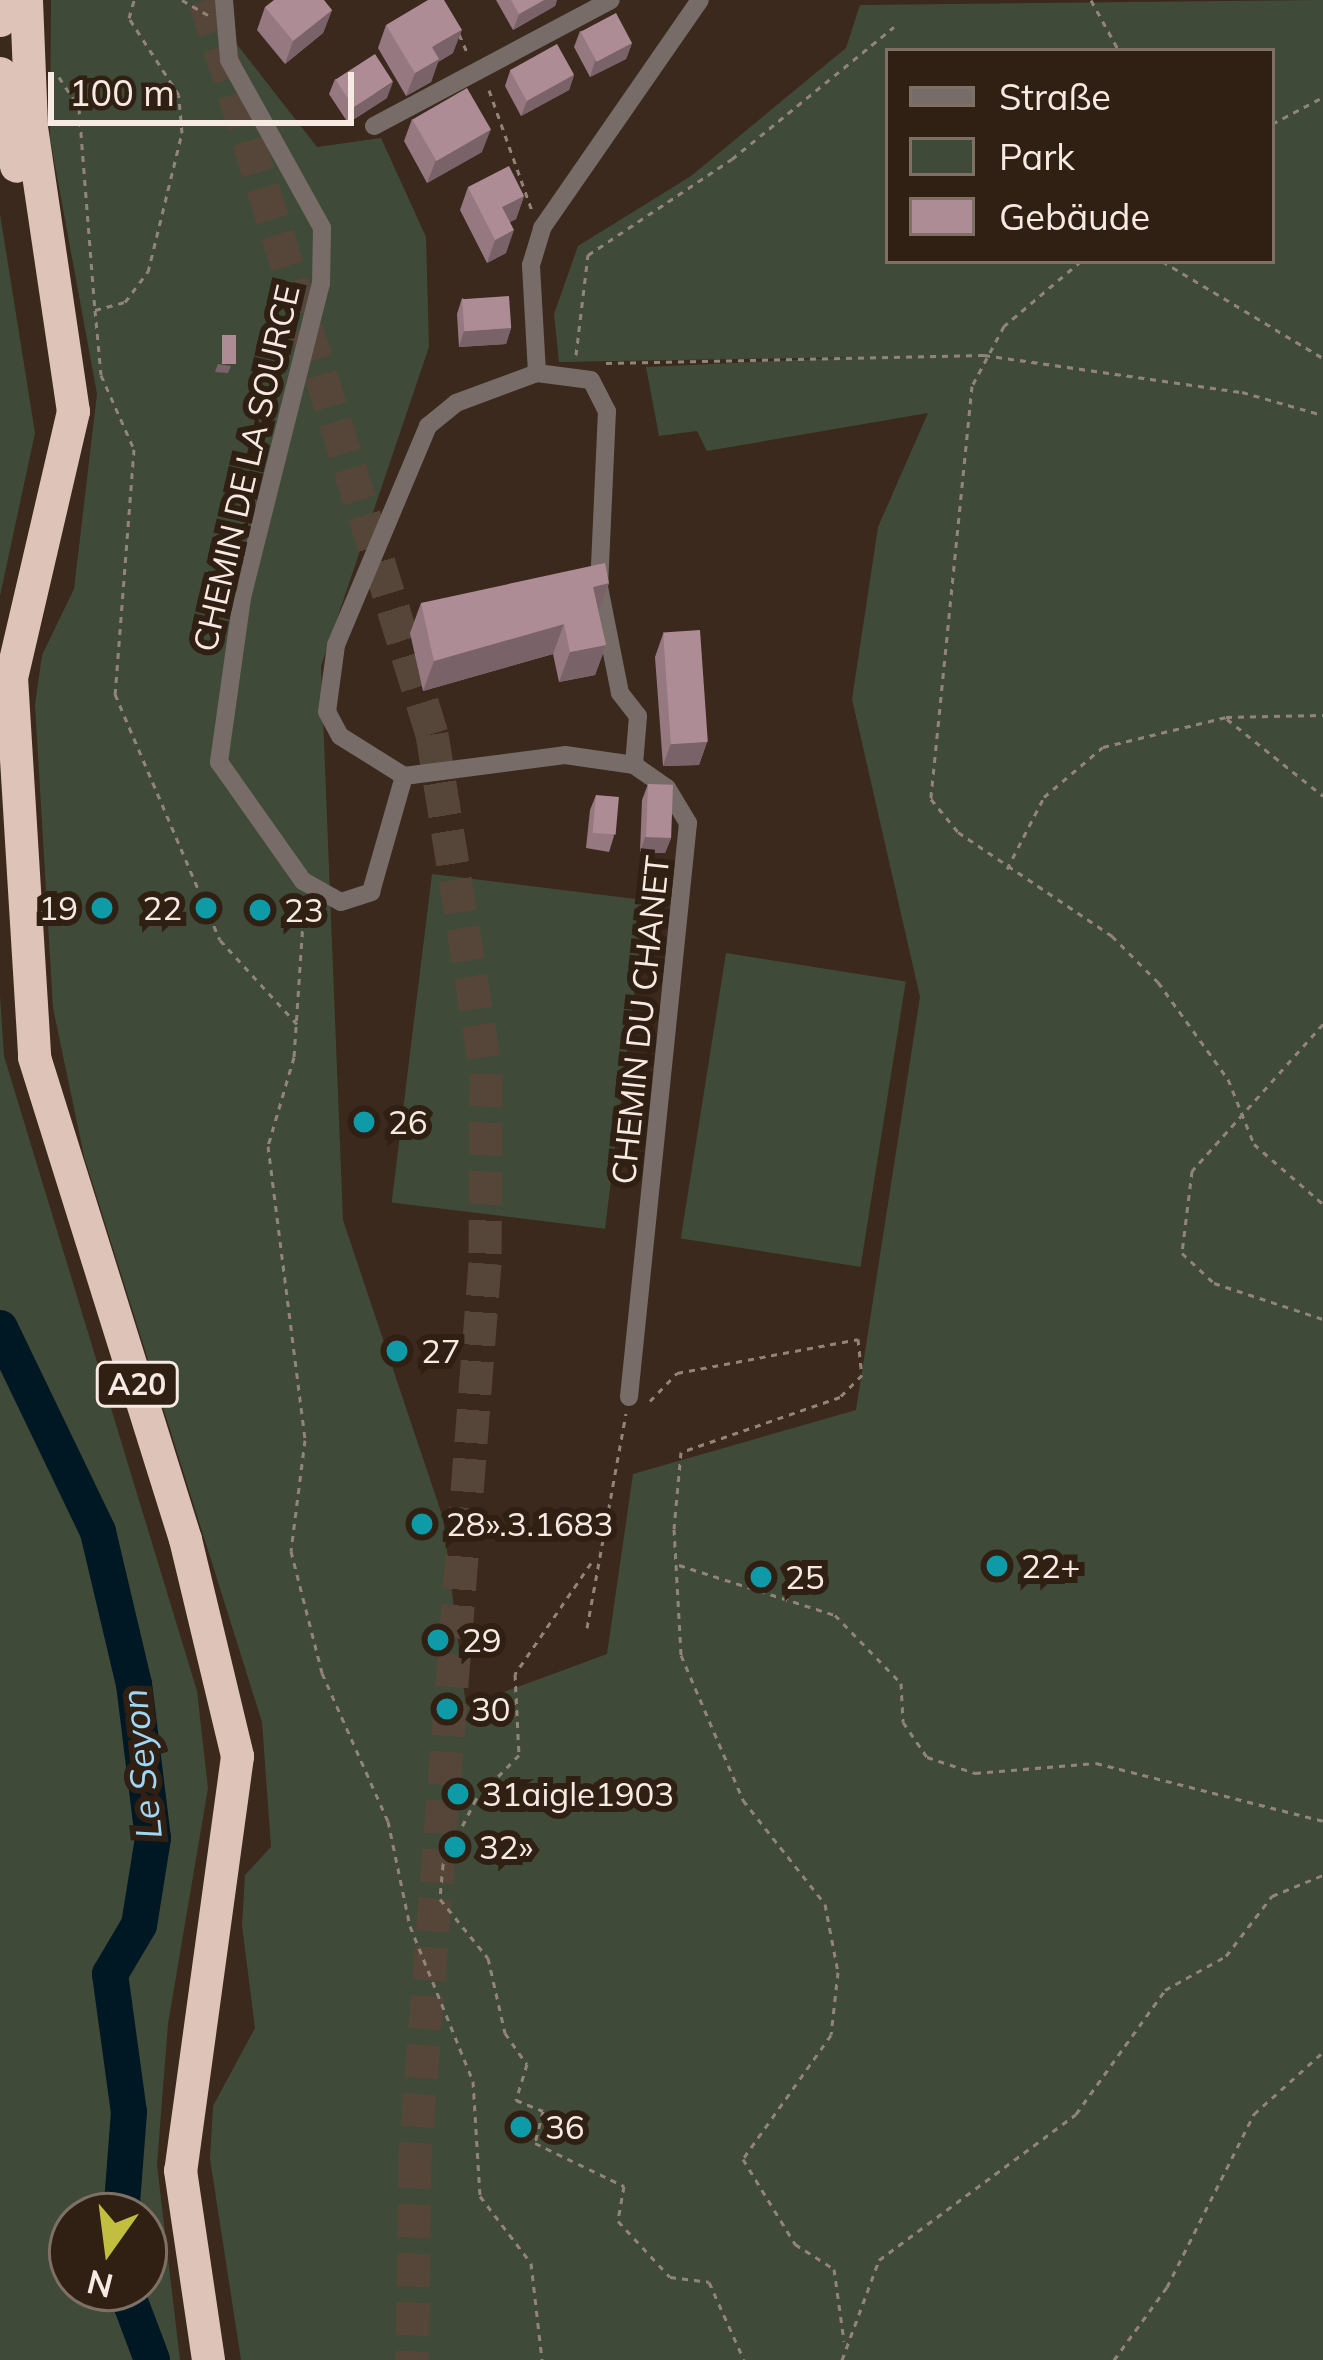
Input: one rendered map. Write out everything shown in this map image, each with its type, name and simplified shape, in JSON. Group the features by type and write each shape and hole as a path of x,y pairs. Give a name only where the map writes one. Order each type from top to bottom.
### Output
{"highway":[{"path":"0,20 2,0"},
{"name":"A20","path":"26,0 51,268 73,411 11,677 31,1010 48,1117 185,1539 235,1736 180,2170 208,2360"},
{"path":"0,73 51,268"}],"street":[{"path":"374,126 611,0"},
{"path":"537,373 531,265 542,228 700,0"},
{"name":"CHEMIN DE LA SOURCE","path":"223,6 229,60 322,228 321,283 242,598 219,761 303,881"},
{"path":"537,373 582,377 607,411 599,586 620,693 638,716 634,765 543,756 404,776 340,736 326,672 428,426 456,403 537,373"},
{"name":"CHEMIN DU CHANET","path":"629,1397 688,824 667,788 634,765"},
{"path":"303,881 340,902 371,892 404,776"}],"path":[{"path":"94,310 125,302 148,272 182,133 179,95 129,18 134,0"},
{"path":"182,0 199,17 223,6"},
{"path":"1091,0 1117,48"},
{"path":"452,18 479,68 542,228"},
{"path":"582,377 588,255 732,159 894,27"},
{"path":"46,65 79,108 100,375 134,449 115,694 220,940 299,1025"},
{"path":"1275,122 1323,97"},
{"path":"1078,264 984,355 928,757 931,799 1007,869 1112,936 1158,982 1197,1027 1243,1118 1298,1191 1323,1204"},
{"path":"1167,264 1323,358"},
{"path":"582,377 596,364 984,355 1242,392 1323,415"},
{"path":"1007,869 1044,797 1103,747 1226,718 1323,715"},
{"path":"1226,718 1323,796"},
{"path":"303,881 299,1025 268,1146 305,1439 291,1551 322,1673 388,1821 410,1926 473,2081 480,2196 531,2263 542,2360"},
{"path":"1323,1024 1192,1171 1182,1253 1214,1283 1323,1318"},
{"path":"629,1397 641,1411 677,1373 858,1339 862,1375 840,1397 681,1452 676,1565 681,1655 743,1800 825,1904 838,1972 831,2035 743,2159 795,2244 834,2270 842,2360"},
{"path":"629,1397 614,1514 591,1562 515,1674 519,1755 476,1799 443,1864 440,1899 488,1958 505,2033 527,2063 516,2100 543,2111 536,2143 624,2186 618,2221 670,2277 710,2282 744,2360"},
{"path":"587,1628 591,1562"},
{"path":"676,1565 835,1615 901,1683 903,1722 927,1757 975,1773 1096,1763 1323,1821"},
{"path":"844,2342 879,2260 1076,2114 1165,1990 1226,1956 1272,1896 1323,1875"},
{"path":"1114,2360 1166,2287 1254,2114 1323,2052"}],"green space":[{"path":"51,0 226,0 218,20 317,147 381,138 426,237 429,347 321,666 343,1220 443,1518 466,1706 607,1654 633,1474 856,1410 920,997 852,699 878,527 928,413 707,451 697,431 659,436 646,367 861,357 559,362 554,314 578,246 691,176 846,48 860,5 1323,0 1323,2360 241,2360 210,2159 213,2106 255,2028 242,1926 245,1875 271,1847 262,1722 84,1156 53,1008 35,705 42,655 74,589 97,394 50,138"},
{"path":"0,214 35,433 0,596"},
{"path":"432,874 645,900 605,1229 392,1203"},
{"path":"726,953 906,981 861,1267 681,1238"},
{"path":"0,995 4,1056 197,1691 208,1788 168,2024 157,2165 160,2192 48,2192 48,2312 168,2312 168,2258 180,2360 0,2360"}],"building":[{"path":"274,0 324,0 332,10 293,41 265,7"},
{"path":"428,0 444,0 462,30 432,47 439,59 415,73 386,25"},
{"path":"511,0 544,0 519,14"},
{"path":"616,13 632,43 597,62 581,32"},
{"path":"557,44 574,75 527,101 510,70"},
{"path":"375,54 393,82 354,107 336,80"},
{"path":"467,88 491,130 436,161 412,120"},
{"path":"509,166 524,196 502,207 514,230 495,240 468,187"},
{"path":"509,296 511,328 464,331 462,299"},
{"path":"222,335 236,335 236,364 222,364"},
{"path":"605,563 609,583 593,587 606,645 570,652 564,624 434,661 421,603"},
{"path":"700,630 708,742 671,744 663,633"},
{"path":"648,784 673,785 671,838 646,837"},
{"path":"596,795 619,797 616,835 593,833"}],"waterway":[{"name":"Le Seyon","path":"0,1328 98,1532 134,1684 153,1838 139,1925 110,1974 129,2112 123,2192"},
{"name":"Le Seyon","path":"134,2312 152,2360"}],"tunnel":[{"path":"205,0 432,734 486,1073 485,1263 415,2155 412,2360"}],"place":[{"name":"19","path":"102,908"},
{"name":"22","path":"206,908"},
{"name":"23","path":"260,910"},
{"name":"26","path":"364,1122"},
{"name":"27","path":"397,1351"},
{"name":"28».3.1683","path":"422,1524"},
{"name":"22+","path":"997,1566"},
{"name":"25","path":"761,1577"},
{"name":"29","path":"438,1640"},
{"name":"30","path":"447,1709"},
{"name":"31aigle1903","path":"458,1794"},
{"name":"32»","path":"455,1847"},
{"name":"36","path":"521,2127"}]}
